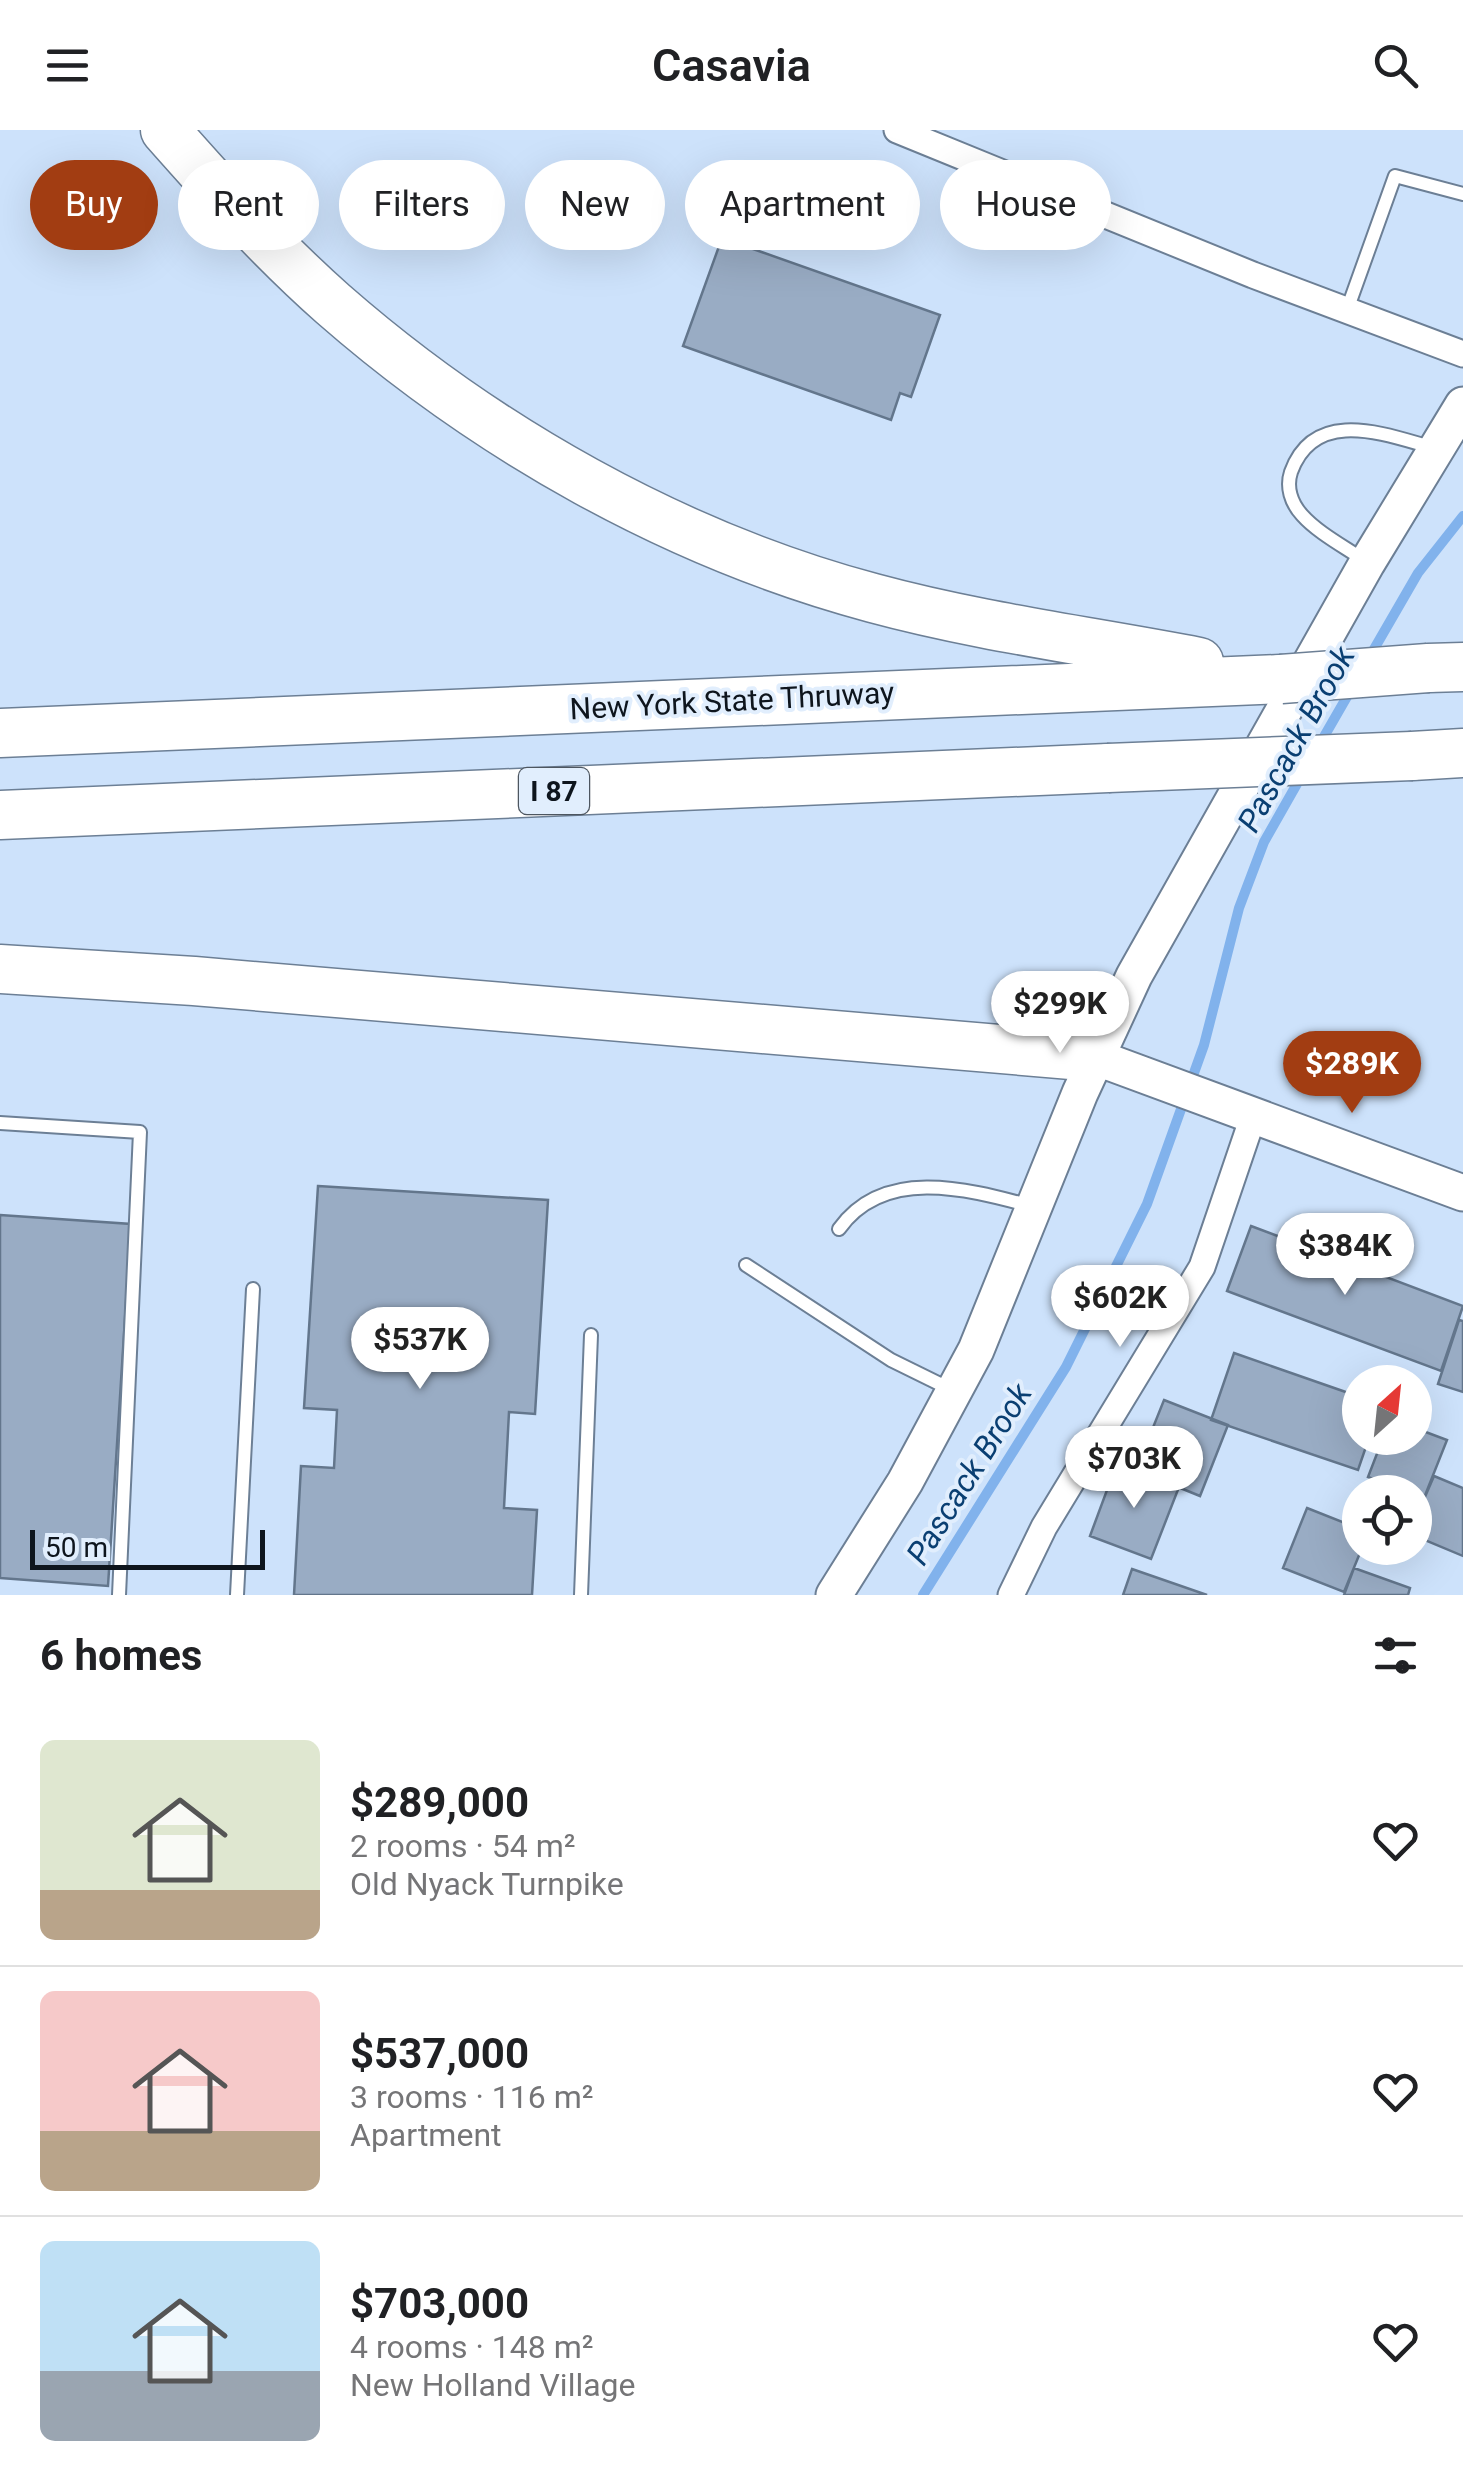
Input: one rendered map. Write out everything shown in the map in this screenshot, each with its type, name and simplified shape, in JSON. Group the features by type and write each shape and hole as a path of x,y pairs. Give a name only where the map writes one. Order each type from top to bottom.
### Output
{"highway":[{"path":"164,130 252,226 334,304 457,400 570,471 676,525 825,584 981,623 1108,664"},
{"name":"New York State Thruway","path":"0,732 1108,664 1281,678 1446,668"},
{"name":"I 87","path":"0,814 1463,754"},
{"path":"0,968 210,982 1095,1058"}],"street":[{"path":"897,130 1463,354"},
{"path":"834,1595 906,1482 976,1350 1095,1058 1162,923 1367,563 1463,405"},
{"path":"1095,1058 1463,1192"},
{"path":"1011,1595 1044,1527 1202,1267 1254,1114"}],"lane":[{"path":"1346,310 1396,176 1463,194"},
{"path":"1367,563 1302,515 1290,495 1291,473 1308,444 1327,432 1364,430 1436,448"},
{"path":"0,1123 140,1132 119,1595"},
{"path":"839,1230 860,1203 884,1193 922,1188 990,1195 1034,1207"},
{"path":"746,1265 891,1360 954,1392"},
{"path":"237,1595 253,1289"},
{"path":"581,1595 591,1335"}],"building":[{"path":"718,250 756,250 940,315 911,397 900,393 891,420 683,346"},
{"path":"318,1186 548,1200 535,1414 509,1412 504,1508 537,1510 532,1595 294,1595 301,1466 334,1468 337,1410 304,1408"},
{"path":"0,1215 131,1224 108,1586 0,1578"},
{"path":"1251,1226 1463,1306 1441,1371 1227,1291"},
{"path":"1459,1320 1463,1321 1463,1392 1438,1384"},
{"path":"1234,1353 1342,1391 1342,1455 1363,1455 1358,1470 1211,1420"},
{"path":"1164,1400 1228,1425 1200,1496 1136,1470"},
{"path":"1432,1434 1447,1440 1432,1478 1369,1475 1376,1455 1432,1455"},
{"path":"1117,1463 1179,1487 1151,1559 1090,1536"},
{"path":"1434,1476 1463,1488 1463,1556 1432,1543"},
{"path":"1307,1508 1342,1522 1342,1565 1355,1565 1344,1592 1283,1568"},
{"path":"1354,1568 1410,1588 1408,1595 1344,1595"},
{"path":"1132,1569 1207,1595 1123,1595"}],"waterway":[{"name":"Pascack Brook","path":"1370,656 1418,573 1463,516"},
{"name":"Pascack Brook","path":"1318,747 1352,688"},
{"name":"Pascack Brook","path":"923,1595 1066,1367 1147,1204 1204,1045 1239,908 1264,842 1302,775"}]}
